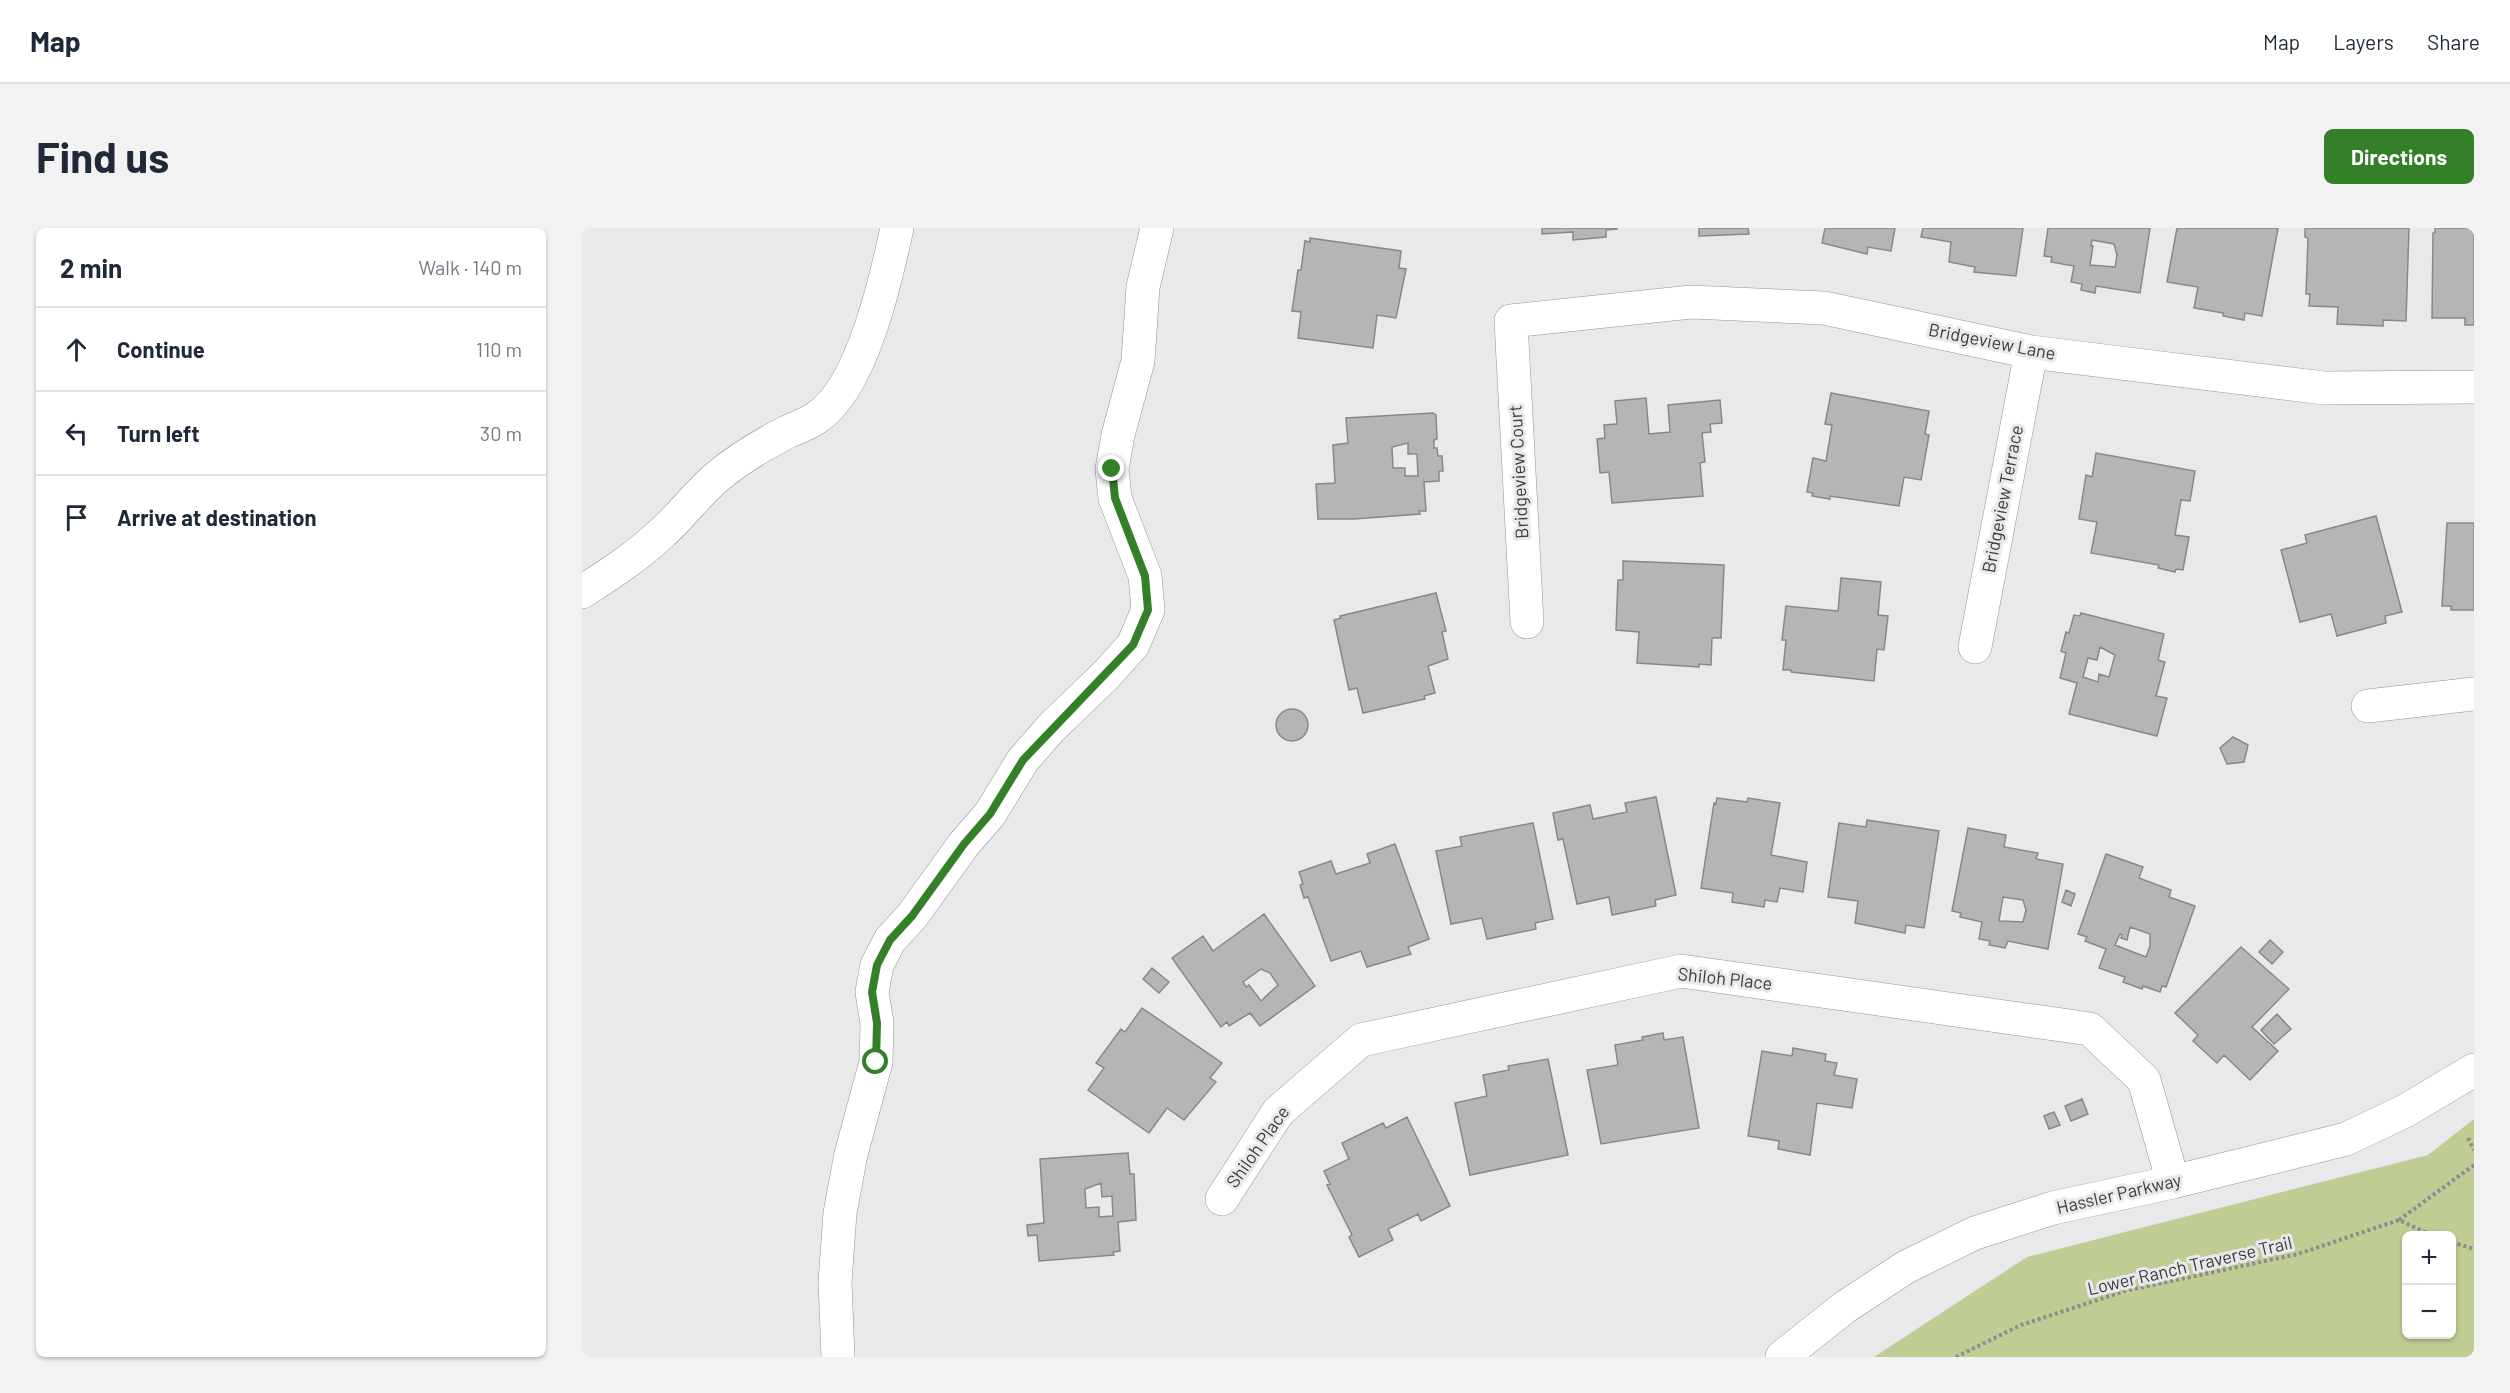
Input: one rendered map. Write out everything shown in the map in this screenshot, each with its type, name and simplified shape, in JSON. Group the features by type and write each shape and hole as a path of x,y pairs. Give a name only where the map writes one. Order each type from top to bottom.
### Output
{"street":[{"path":"582,592 611,574 662,534 716,477 744,456 816,418 829,406 846,382 863,347 886,276 897,228"},
{"path":"838,1357 835,1282 840,1213 850,1154 876,1062 877,1023 872,992 877,965 890,940 912,916 964,844 990,814 1023,760 1133,645 1148,610 1145,576 1115,498 1112,469 1118,435 1138,361 1143,287 1157,228"},
{"name":"Bridgeview Lane","path":"1511,321 1691,302 1824,308 2031,352 2324,388 2474,387"},
{"name":"Bridgeview Court","path":"1511,321 1527,622"},
{"name":"Bridgeview Terrace","path":"1975,647 2031,352"},
{"path":"2368,706 2474,693"},
{"name":"Shiloh Place","path":"1222,1199 1278,1112 1361,1040 1681,971 2090,1029 2144,1080 2173,1182"},
{"name":"Hassler Parkway","path":"1782,1357 1845,1307 1906,1267 1976,1233 2053,1208 2173,1182 2346,1139 2405,1111 2474,1070"}],"path":[{"path":"2468,1138 2474,1150"},
{"name":"Lower Ranch Traverse Trail","path":"1956,1357 2021,1325 2125,1292 2298,1254 2399,1220 2474,1165"},
{"path":"2399,1220 2422,1231"},
{"path":"2456,1244 2474,1249"}],"green space":[{"path":"2474,1119 2474,1357 1874,1357 2027,1257 2428,1155"}],"building":[{"path":"1542,228 1617,229 1606,230 1606,237 1573,240 1573,232 1542,234"},
{"path":"1699,228 1748,228 1749,234 1699,236"},
{"path":"1825,228 1895,228 1891,251 1868,247 1867,254 1822,243"},
{"path":"1923,228 2023,228 2016,276 1974,272 1975,267 1949,262 1951,242 1921,237"},
{"path":"2048,228 2150,228 2140,293 2096,286 2095,293 2081,290 2082,284 2071,282 2074,266 2051,262 2052,257 2044,256","holes":["2092,240 2114,244 2117,255 2115,267 2090,265"]},
{"path":"2177,228 2278,228 2262,316 2245,313 2244,320 2223,316 2223,313 2194,308 2198,287 2167,282"},
{"path":"2305,228 2409,228 2406,321 2383,320 2383,326 2337,324 2338,307 2309,306 2310,294 2306,294 2308,238 2305,237"},
{"path":"2435,228 2474,228 2474,325 2465,325 2465,318 2432,318 2433,233 2435,233"},
{"path":"1310,238 1401,251 1399,268 1406,269 1396,318 1377,315 1373,348 1298,338 1301,312 1292,311 1305,241 1310,242"},
{"path":"1831,393 1929,411 1925,434 1929,435 1921,480 1904,477 1899,506 1830,496 1830,499 1812,496 1813,493 1807,492 1813,458 1826,461 1832,425 1825,424"},
{"path":"1646,398 1649,434 1670,432 1668,405 1720,400 1722,423 1710,424 1711,432 1702,433 1705,462 1700,463 1703,496 1612,503 1609,472 1600,473 1597,439 1605,438 1604,425 1617,424 1615,401"},
{"path":"1433,413 1436,415 1437,439 1434,440 1434,448 1437,448 1438,456 1442,456 1443,471 1439,471 1439,481 1424,482 1426,511 1419,511 1420,514 1354,519 1318,519 1316,484 1335,483 1333,445 1348,443 1346,418","holes":["1408,443 1408,454 1417,454 1418,476 1405,476 1405,468 1393,468 1392,447"]},
{"path":"2096,453 2195,471 2190,501 2181,500 2175,535 2189,537 2183,570 2176,569 2175,572 2158,568 2159,565 2091,553 2097,522 2079,519 2086,475 2092,477"},
{"path":"2376,516 2402,612 2385,616 2386,623 2337,636 2331,614 2300,622 2281,550 2307,543 2305,535"},
{"path":"2447,523 2474,523 2474,610 2451,610 2451,606 2442,606"},
{"path":"1623,561 1724,565 1721,638 1712,638 1711,665 1699,664 1699,667 1637,663 1639,632 1616,630 1618,580 1623,580"},
{"path":"1841,578 1881,582 1878,615 1888,616 1884,650 1877,649 1874,681 1783,670 1786,640 1782,640 1786,606 1838,611"},
{"path":"1436,593 1446,631 1442,632 1448,659 1428,666 1435,693 1424,696 1425,699 1363,713 1357,688 1349,690 1334,620 1341,618 1340,616"},
{"path":"2081,613 2164,634 2158,660 2165,662 2156,696 2167,698 2157,736 2069,714 2077,683 2060,678 2066,653 2061,651 2074,615 2080,616","holes":["2100,647 2115,655 2109,677 2099,674 2098,682 2083,677 2088,658 2097,660"]},
{"path":"1292,709 1303,714 1308,725 1303,736 1292,741 1281,736 1276,725 1281,714"},
{"path":"2233,737 2248,745 2244,762 2227,764 2220,748"},
{"path":"1656,797 1676,895 1655,900 1656,906 1612,915 1609,897 1577,904 1563,839 1558,840 1553,813 1590,805 1593,819 1627,812 1625,803"},
{"path":"1717,798 1747,802 1748,798 1780,803 1771,855 1807,862 1803,892 1780,888 1777,902 1765,900 1764,907 1732,902 1733,893 1701,888 1714,803 1716,804"},
{"path":"1867,820 1939,831 1924,928 1906,925 1905,933 1855,923 1858,901 1828,897 1839,823 1866,827"},
{"path":"1533,823 1553,919 1535,923 1536,929 1487,939 1482,918 1451,924 1436,851 1462,846 1460,837"},
{"path":"1968,828 2006,835 2004,847 2038,853 2036,859 2063,864 2048,949 2008,941 2005,948 1989,945 1990,941 1979,939 1982,922 1960,917 1961,913 1952,911","holes":["2003,897 2023,900 2026,910 2023,922 1999,921"]},
{"path":"1395,844 1429,939 1408,947 1411,954 1367,967 1361,951 1331,961 1308,897 1304,898 1299,872 1331,861 1336,874 1370,863 1367,854"},
{"path":"2106,854 2143,867 2139,878 2171,890 2169,897 2195,906 2166,987 2162,986 2160,992 2143,986 2142,989 2123,982 2125,977 2099,968 2106,949 2085,941 2087,937 2078,934","holes":["2130,927 2150,934 2150,946 2146,957 2115,945 2120,934 2121,938 2127,940"]},
{"path":"2066,890 2075,894 2071,906 2062,902"},
{"path":"1264,914 1315,986 1260,1026 1250,1013 1229,1026 1227,1022 1221,1027 1172,958 1203,936 1213,951","holes":["1261,969 1270,973 1278,985 1261,1001 1249,985 1246,987 1243,982"]},
{"path":"2270,940 2283,952 2272,964 2259,952"},
{"path":"2241,947 2289,989 2252,1027 2278,1051 2250,1080 2224,1055 2217,1063 2193,1041 2198,1035 2175,1013"},
{"path":"1152,968 1169,982 1159,993 1143,979"},
{"path":"1142,1008 1222,1063 1210,1078 1216,1082 1184,1120 1167,1108 1149,1133 1088,1090 1104,1068 1096,1063 1121,1029 1125,1032"},
{"path":"2277,1014 2291,1029 2274,1044 2261,1030"},
{"path":"1663,1033 1664,1040 1683,1037 1699,1128 1601,1144 1587,1070 1618,1065 1615,1045 1643,1040 1642,1037"},
{"path":"1793,1048 1826,1054 1825,1061 1837,1063 1834,1075 1857,1079 1852,1108 1817,1103 1810,1155 1778,1149 1779,1141 1748,1136 1762,1051 1792,1056"},
{"path":"1548,1059 1568,1155 1470,1175 1455,1103 1487,1096 1483,1075 1509,1070 1508,1066"},
{"path":"2082,1099 2088,1114 2071,1121 2065,1106"},
{"path":"2054,1112 2060,1125 2049,1129 2044,1116"},
{"path":"1407,1117 1450,1206 1421,1221 1418,1214 1388,1229 1393,1240 1359,1257 1349,1237 1352,1235 1327,1185 1330,1184 1324,1171 1349,1159 1342,1143 1383,1123 1386,1128"},
{"path":"1128,1153 1130,1174 1134,1174 1136,1220 1118,1222 1120,1251 1113,1252 1114,1255 1039,1261 1037,1235 1028,1236 1027,1225 1044,1223 1040,1159","holes":["1101,1183 1102,1197 1112,1196 1113,1216 1099,1217 1099,1207 1086,1208 1085,1189"]}],"route":[{"path":"876,1062 877,1023 872,992 877,965 890,940 912,916 964,844 990,814 1023,760 1051,728 1106,675 1133,645 1148,610 1145,576 1115,498 1112,469"}]}
